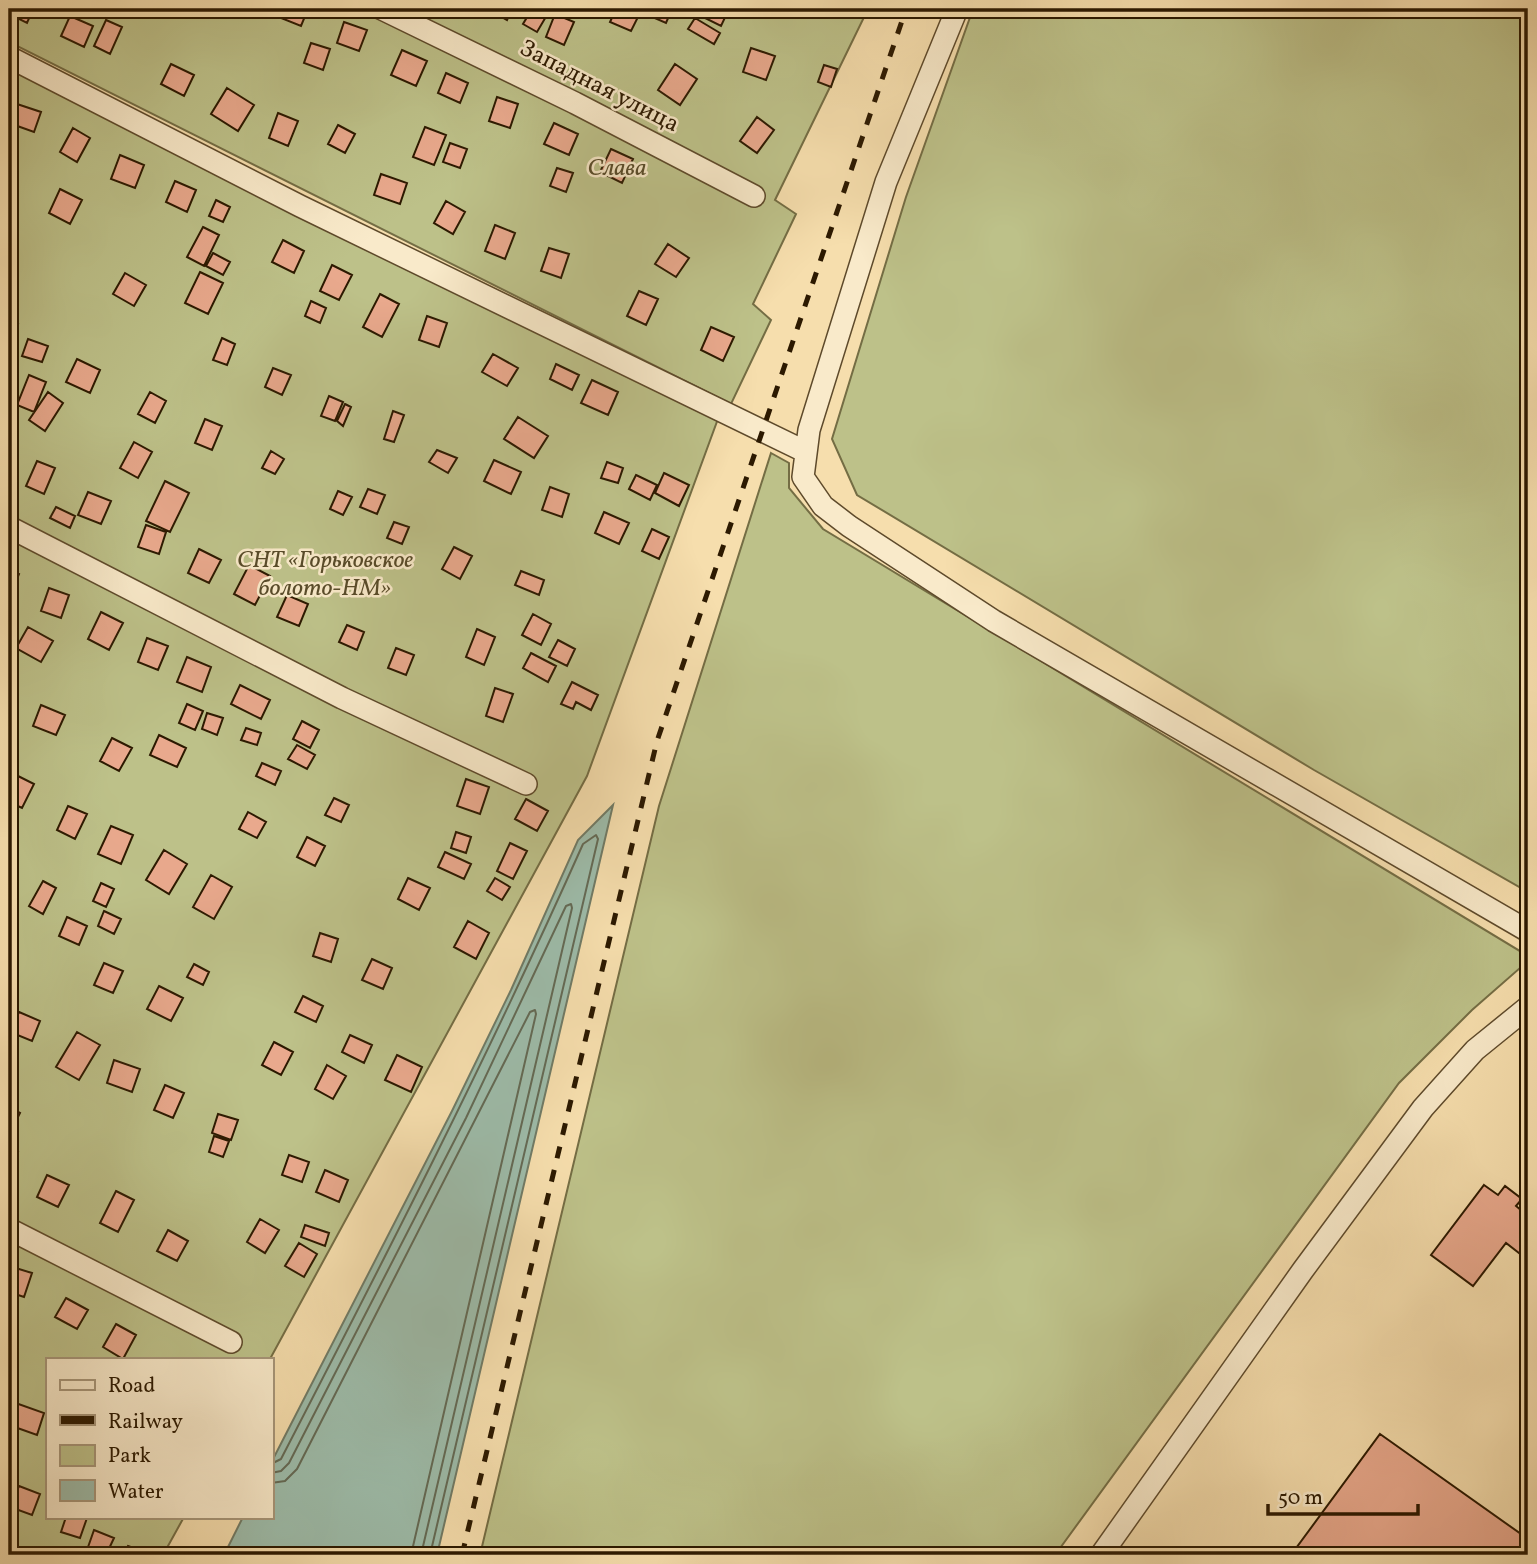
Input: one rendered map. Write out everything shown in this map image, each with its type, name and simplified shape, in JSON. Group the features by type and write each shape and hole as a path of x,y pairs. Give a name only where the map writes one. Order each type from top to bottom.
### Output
{"street":[{"name":"Западная улица","path":"382,9 575,103 754,196"},
{"path":"957,9 886,182 804,451 803,478 823,506 849,526 994,621 1528,931"},
{"path":"9,57 300,206 804,451"},
{"path":"9,527 342,698 526,784"},
{"path":"1101,1555 1303,1270 1423,1108 1475,1050 1528,1007"},
{"path":"9,1229 231,1342"}],"green space":[{"name":"Слава","path":"9,9 868,9 775,200 796,214 753,304 771,320 731,404 9,42"},
{"path":"973,9 1528,9 1528,892 1314,770 857,495 832,439 906,197"},
{"name":"СНТ «Горьковское болото-НМ»","path":"9,67 719,416 587,776 271,1358 46,1358 46,1518 183,1518 163,1555 9,1555"},
{"path":"771,453 789,463 789,488 823,529 1528,956 1528,961 1472,1010 1399,1083 1055,1555 480,1555 659,806"}],"water":[{"path":"613,805 437,1555 224,1555 242,1518 273,1518 273,1459 452,1111 511,990 578,840"}],"building":[{"path":"9,9 33,9 27,23 9,14"},
{"path":"285,9 308,9 301,26 281,18"},
{"path":"488,9 512,9 507,20"},
{"path":"532,9 547,15 537,32 523,24"},
{"path":"616,9 639,15 631,31 610,22"},
{"path":"643,9 672,9 666,23 641,12"},
{"path":"702,9 729,9 721,26 699,15"},
{"path":"555,14 574,22 564,45 546,37"},
{"path":"70,16 93,26 84,47 61,36"},
{"path":"695,18 720,33 714,44 688,29"},
{"path":"106,20 122,27 110,54 94,46"},
{"path":"344,22 367,30 359,51 337,43"},
{"path":"311,43 330,49 323,70 304,63"},
{"path":"751,48 775,56 766,80 743,72"},
{"path":"402,50 427,61 416,86 391,75"},
{"path":"171,64 194,75 184,96 161,84"},
{"path":"675,64 697,79 680,105 658,90"},
{"path":"824,65 837,69 831,87 818,82"},
{"path":"446,73 468,83 460,103 438,93"},
{"path":"227,88 254,105 238,131 211,114"},
{"path":"497,97 518,104 510,128 489,121"},
{"path":"14,103 41,112 34,132 9,123"},
{"path":"278,113 298,121 288,146 269,138"},
{"path":"757,117 774,130 757,153 740,141"},
{"path":"554,123 578,134 569,155 544,144"},
{"path":"338,125 355,134 345,153 328,144"},
{"path":"425,127 446,135 434,165 413,157"},
{"path":"73,128 90,138 77,162 60,152"},
{"path":"450,143 467,149 460,168 443,162"},
{"path":"611,149 633,159 622,183 600,172"},
{"path":"120,155 144,165 135,188 111,179"},
{"path":"557,168 573,173 566,192 550,186"},
{"path":"381,174 407,183 400,204 374,195"},
{"path":"175,181 196,190 187,212 166,202"},
{"path":"60,189 82,200 70,224 49,213"},
{"path":"216,200 230,207 223,222 209,216"},
{"path":"446,201 465,212 453,234 434,223"},
{"path":"495,225 515,233 505,259 485,251"},
{"path":"203,227 219,235 204,266 187,257"},
{"path":"283,240 304,251 294,273 272,262"},
{"path":"668,244 689,258 676,277 655,264"},
{"path":"549,248 569,254 561,278 541,271"},
{"path":"213,253 230,262 223,275 206,266"},
{"path":"332,265 352,275 339,300 320,291"},
{"path":"200,272 223,283 208,314 185,303"},
{"path":"125,273 146,285 134,306 113,294"},
{"path":"639,291 658,299 646,325 627,316"},
{"path":"380,294 399,304 382,337 363,327"},
{"path":"311,301 326,308 320,323 305,316"},
{"path":"427,316 447,323 439,347 419,340"},
{"path":"9,320 18,324 9,344"},
{"path":"711,327 734,337 723,361 701,350"},
{"path":"222,338 235,344 227,365 213,360"},
{"path":"28,339 48,346 42,362 22,356"},
{"path":"493,354 518,368 507,386 482,372"},
{"path":"77,359 100,370 90,393 66,382"},
{"path":"556,364 579,375 572,390 550,379"},
{"path":"273,368 291,375 282,395 265,387"},
{"path":"29,375 46,382 34,412 17,405"},
{"path":"592,380 618,392 608,415 581,403"},
{"path":"48,392 63,403 45,431 29,420"},
{"path":"150,392 166,401 155,423 138,414"},
{"path":"329,396 343,402 335,421 321,416"},
{"path":"345,404 351,407 343,426 337,421"},
{"path":"393,411 404,415 394,442 384,439"},
{"path":"518,417 548,436 534,458 504,439"},
{"path":"205,419 222,426 212,450 195,443"},
{"path":"134,442 152,452 138,478 120,468"},
{"path":"437,450 457,458 448,473 429,462"},
{"path":"271,451 284,459 275,474 262,468"},
{"path":"494,460 521,472 511,494 484,481"},
{"path":"37,461 55,468 44,494 26,486"},
{"path":"607,462 623,468 618,483 601,478"},
{"path":"664,473 689,485 679,506 655,493"},
{"path":"636,475 657,485 650,500 629,489"},
{"path":"165,481 189,493 170,532 146,521"},
{"path":"550,487 569,494 562,517 542,510"},
{"path":"368,489 385,495 377,514 360,507"},
{"path":"338,491 352,497 343,515 330,509"},
{"path":"88,492 111,501 101,524 78,515"},
{"path":"56,507 75,516 70,528 50,518"},
{"path":"604,512 629,523 619,544 595,533"},
{"path":"394,522 409,527 402,544 387,538"},
{"path":"146,525 166,532 159,554 138,547"},
{"path":"652,529 669,537 659,559 642,551"},
{"path":"454,547 472,556 460,579 442,569"},
{"path":"199,549 221,560 209,583 188,573"},
{"path":"249,565 270,576 255,605 234,594"},
{"path":"9,569 19,574 9,599"},
{"path":"521,571 544,580 539,595 515,585"},
{"path":"49,588 69,595 61,618 41,611"},
{"path":"287,595 308,604 299,626 277,617"},
{"path":"101,612 123,623 109,650 88,639"},
{"path":"533,614 551,624 541,645 522,635"},
{"path":"347,625 364,632 357,650 339,642"},
{"path":"28,627 53,641 41,662 16,648"},
{"path":"477,629 495,637 484,665 466,657"},
{"path":"147,638 168,646 158,670 138,662"},
{"path":"558,640 575,649 567,666 549,657"},
{"path":"396,648 414,655 406,675 388,668"},
{"path":"531,653 556,666 548,682 523,668"},
{"path":"187,657 211,667 202,692 177,682"},
{"path":"572,682 598,695 591,710 576,702 573,709 561,704"},
{"path":"240,685 270,700 261,719 231,704"},
{"path":"495,688 513,694 503,722 486,716"},
{"path":"187,704 203,711 195,730 179,723"},
{"path":"41,705 65,715 56,735 33,726"},
{"path":"207,713 223,718 217,735 202,729"},
{"path":"302,721 319,730 310,748 293,739"},
{"path":"246,728 261,733 257,745 241,740"},
{"path":"159,735 186,748 177,767 150,755"},
{"path":"112,738 132,748 119,771 100,761"},
{"path":"297,745 315,755 307,769 288,759"},
{"path":"262,763 281,771 275,785 256,776"},
{"path":"14,774 34,784 22,808 9,802 9,785"},
{"path":"466,779 489,787 480,814 457,806"},
{"path":"334,798 349,805 341,822 325,815"},
{"path":"526,799 548,811 537,831 515,819"},
{"path":"68,806 87,814 75,839 57,830"},
{"path":"248,812 266,822 257,838 239,829"},
{"path":"111,826 133,835 121,864 98,854"},
{"path":"456,832 471,837 466,853 451,848"},
{"path":"307,837 325,846 315,866 297,857"},
{"path":"510,843 527,851 513,879 497,871"},
{"path":"164,850 187,864 169,894 146,880"},
{"path":"445,852 471,864 464,879 438,867"},
{"path":"211,875 232,887 214,919 193,907"},
{"path":"408,878 430,888 419,910 398,899"},
{"path":"495,878 510,887 502,900 487,891"},
{"path":"43,881 56,888 43,914 29,906"},
{"path":"101,883 114,889 106,907 93,901"},
{"path":"104,911 121,919 114,934 98,926"},
{"path":"67,917 87,926 79,945 59,936"},
{"path":"468,921 489,933 476,959 454,947"},
{"path":"320,933 338,939 331,962 313,956"},
{"path":"372,959 392,968 383,989 362,980"},
{"path":"104,963 123,971 113,993 94,985"},
{"path":"194,964 209,972 203,985 187,977"},
{"path":"159,986 183,998 171,1021 147,1009"},
{"path":"303,996 323,1006 316,1022 295,1012"},
{"path":"19,1012 40,1021 32,1041 10,1032"},
{"path":"77,1032 100,1045 79,1080 56,1067"},
{"path":"350,1035 372,1045 364,1063 342,1052"},
{"path":"274,1042 293,1052 281,1075 262,1065"},
{"path":"397,1055 422,1067 411,1092 385,1080"},
{"path":"114,1060 140,1069 132,1092 107,1083"},
{"path":"327,1065 346,1076 333,1099 315,1089"},
{"path":"165,1085 184,1093 173,1118 154,1110"},
{"path":"9,1107 20,1113 13,1127 9,1125"},
{"path":"218,1114 238,1120 231,1140 212,1133"},
{"path":"214,1136 229,1141 223,1157 209,1152"},
{"path":"9,1148 18,1152 9,1176"},
{"path":"289,1155 309,1162 302,1182 282,1175"},
{"path":"325,1170 348,1180 339,1202 316,1192"},
{"path":"47,1175 69,1185 58,1207 37,1197"},
{"path":"1484,1185 1498,1195 1505,1186 1522,1199 1516,1206 1528,1216 1528,1260 1506,1243 1473,1286 1431,1255"},
{"path":"116,1191 134,1200 118,1232 100,1223"},
{"path":"260,1219 279,1230 265,1253 247,1242"},
{"path":"305,1225 329,1233 325,1246 301,1237"},
{"path":"168,1230 188,1241 177,1261 157,1251"},
{"path":"299,1243 317,1254 304,1277 285,1266"},
{"path":"9,1266 32,1273 24,1297 9,1292"},
{"path":"66,1298 88,1310 77,1329 55,1317"},
{"path":"116,1324 136,1335 124,1358 103,1347"},
{"path":"10,1401 44,1413 37,1435 9,1425"},
{"path":"1380,1434 1528,1539 1528,1555 1291,1555"},
{"path":"19,1486 40,1494 32,1515 10,1507"},
{"path":"66,1518 87,1518 80,1538 61,1532"},
{"path":"94,1530 114,1538 106,1555 87,1550"},
{"path":"128,1546 147,1553 124,1555"}],"railway":[{"path":"462,1555 657,741 906,9"}]}
